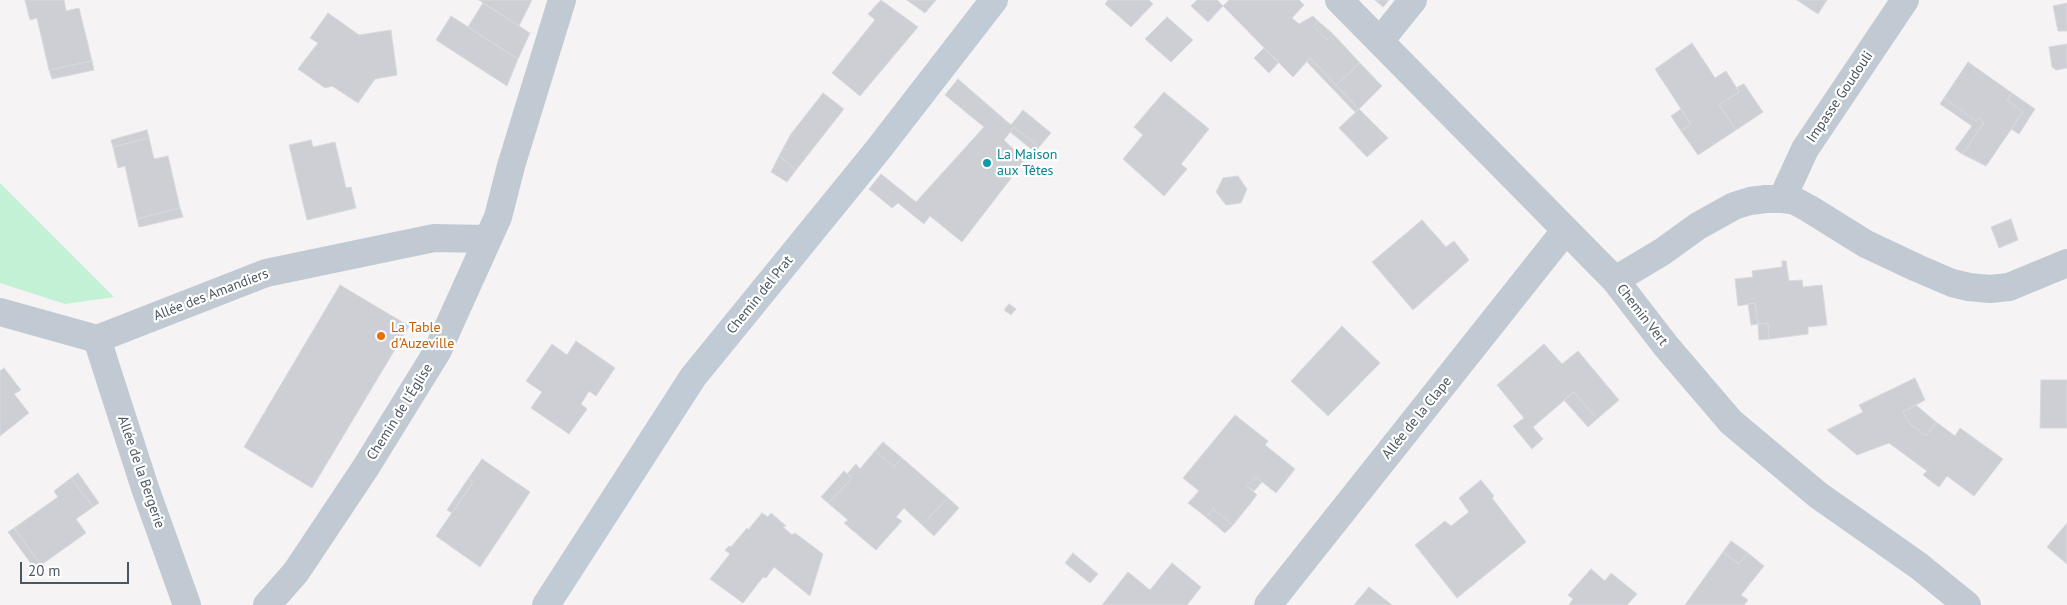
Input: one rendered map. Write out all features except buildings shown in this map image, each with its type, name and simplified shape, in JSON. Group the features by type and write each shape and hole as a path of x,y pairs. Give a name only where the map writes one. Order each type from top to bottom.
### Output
{"street":[{"name":"Chemin de l'Église","path":"267,605 296,572 366,467 437,352 498,217 511,166 562,0"},
{"name":"Chemin del Prat","path":"546,605 693,377 877,151 994,0"},
{"name":"Chemin Vert","path":"1339,0 1615,280 1666,346 1731,422 1818,495 1919,566 1967,605"},
{"path":"1380,41 1413,0"},
{"name":"Impasse Goudouli","path":"1782,198 1805,149 1905,0"},
{"path":"1615,280 1662,252 1698,226 1734,206 1750,201 1782,198 1808,208 1866,244 1952,283 1969,287 1990,289 2009,286 2067,263"},
{"name":"Allée de la Clape","path":"1268,605 1565,231"},
{"name":"Allée des Amandiers","path":"97,339 266,273 434,238 487,239"},
{"path":"0,312 97,339"},
{"name":"Allée de la Bergerie","path":"97,339 145,488 187,605"}],"green space":[{"path":"0,183 114,297 65,304 0,283"}],"place":[{"name":"La Maison aux Têtes","path":"987,163"},
{"name":"La Table d'Auzeville","path":"381,336"}]}
